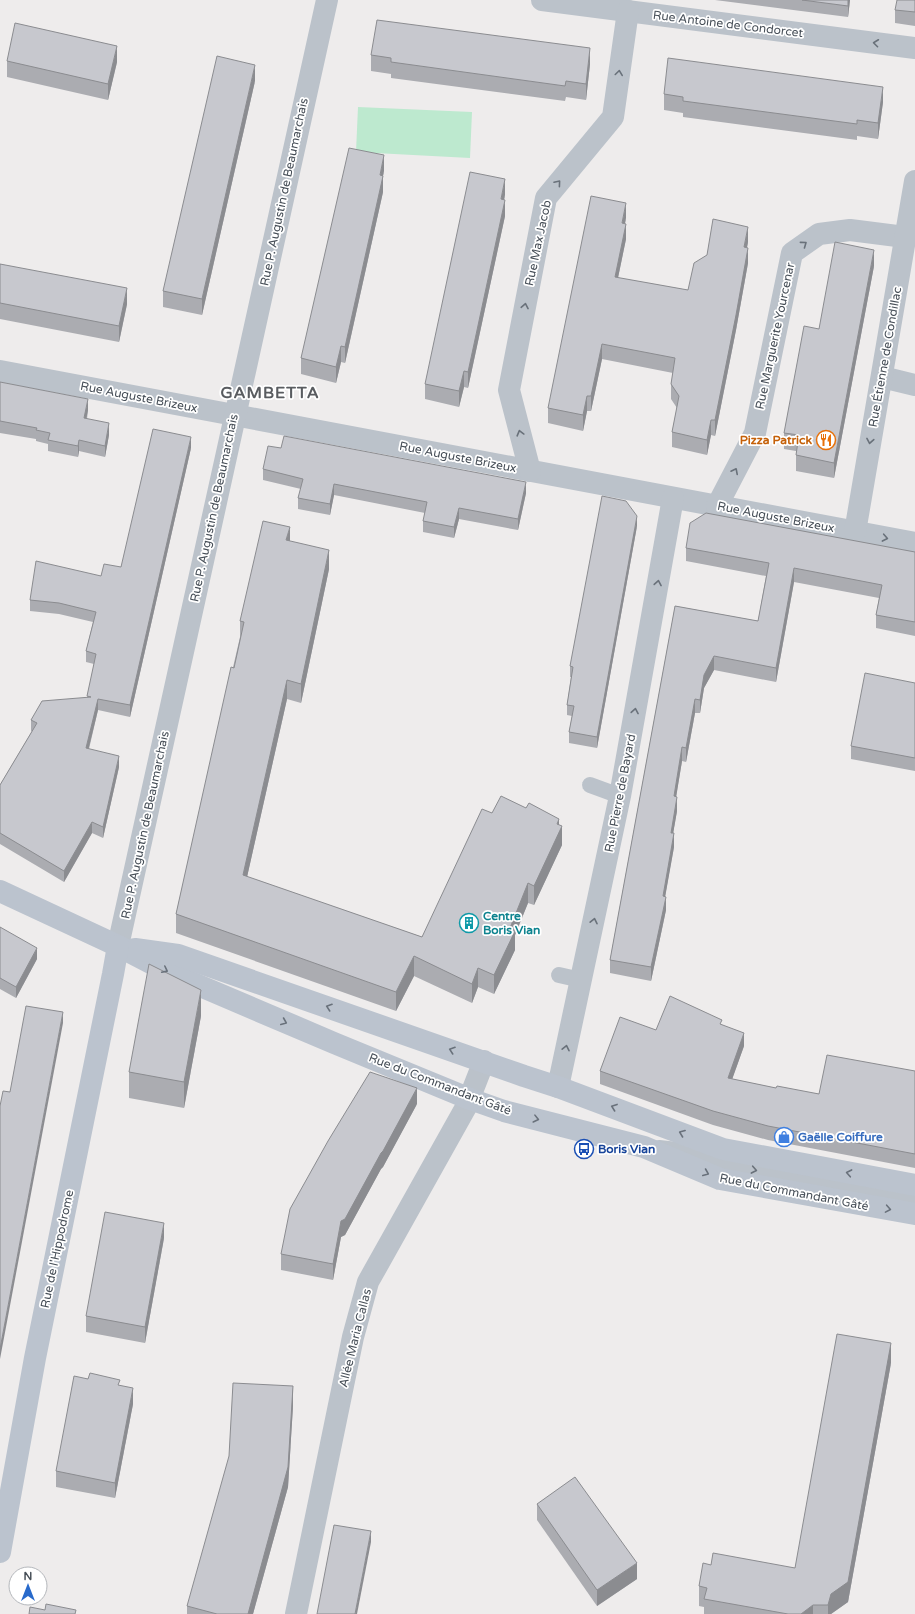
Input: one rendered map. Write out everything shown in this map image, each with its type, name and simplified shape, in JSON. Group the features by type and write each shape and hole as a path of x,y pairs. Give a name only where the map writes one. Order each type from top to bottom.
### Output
{"street":[{"name":"Rue P. Augustin de Beaumarchais","path":"118,946 327,0"},
{"name":"Rue Antoine de Condorcet","path":"542,0 915,48"},
{"name":"Rue Max Jacob","path":"530,471 509,390 546,198 613,117 628,11"},
{"name":"Rue Étienne de Condillac","path":"854,532 915,181"},
{"name":"Rue Marguerite Yourcenar","path":"718,506 755,433 792,253 819,234 850,230 905,237"},
{"name":"Rue Auguste Brizeux","path":"0,371 915,544"},
{"path":"882,377 915,385"},
{"name":"Rue Pierre de Bayard","path":"558,1087 620,796 673,498"},
{"name":"Rue du Commandant Gâté","path":"0,891 118,946 179,977 470,1099 504,1111 644,1146 720,1179 915,1214"},
{"name":"Rue du Commandant Gâté","path":"118,946 178,955 558,1087 723,1149 915,1185"},
{"name":"Rue de l'Hippodrome","path":"0,1552 34,1358 118,946"},
{"name":"Allée Maria Callas","path":"296,1614 352,1337 368,1282 470,1099 484,1062"},
{"path":"644,1146 651,1121"}],"lane":[{"path":"590,784 620,796"},
{"path":"559,975 581,980"},
{"path":"644,1146 704,1153 722,1164 915,1200"}],"green space":[{"path":"358,107 472,112 470,158 356,152"}],"building":[{"path":"802,0 848,0 848,6"},
{"path":"897,0 915,0 915,12 895,10"},
{"path":"377,20 590,48 586,84 566,81 565,86 391,62 391,58 371,55"},
{"path":"15,23 117,46 108,84 7,61"},
{"path":"217,56 255,65 202,299 163,291"},
{"path":"668,58 883,87 878,123 857,120 857,124 683,101 683,97 664,94"},
{"path":"349,148 384,155 380,175 383,176 345,347 341,346 336,367 301,358"},
{"path":"470,172 505,179 501,199 505,200 468,372 464,371 459,391 425,384"},
{"path":"591,196 626,203 622,223 626,224 615,277 688,290 694,263 707,255 713,219 748,227 744,247 748,248 736,315 715,420 711,420 707,440 672,432 679,396 671,384 675,358 602,344 591,396 587,396 583,415 548,408"},
{"path":"835,242 874,250 834,463 796,455 799,435 784,433 804,326 819,329"},
{"path":"0,264 127,288 119,326 0,303"},
{"path":"0,382 88,399 84,418 109,423 105,446 79,440 78,446 48,440 50,433 36,430 37,428 0,421"},
{"path":"153,429 191,437 130,705 98,699 86,748 119,756 103,827 92,822 64,871 0,833 0,785 37,723 31,720 42,701 91,697 87,696 96,654 86,651 96,612 59,603 30,600 36,561 101,576 104,564 121,567"},
{"path":"284,436 526,482 518,519 459,508 454,527 423,521 427,502 334,484 330,504 298,498 303,479 263,469 268,446 281,448"},
{"path":"602,496 626,501 637,516 597,737 569,732 574,706 567,705 573,667 570,666"},
{"path":"706,513 915,552 915,622 876,615 882,585 794,568 776,668 714,656 704,675 700,700 695,699 686,748 682,747 674,796 677,797 671,833 674,833 663,896 666,897 651,967 610,960 675,606 758,621 769,563 686,548 690,523"},
{"path":"263,521 290,527 286,540 329,550 301,684 287,680 243,875 422,937 482,809 492,813 501,796 526,808 529,803 559,819 557,824 562,826 534,886 528,883 510,928 515,931 494,975 478,968 472,984 414,956 396,992 176,914 231,667 234,668 244,622 240,621"},
{"path":"865,673 915,683 915,758 851,746"},
{"path":"0,927 37,948 16,987 0,978"},
{"path":"149,964 201,990 184,1082 129,1072"},
{"path":"670,996 722,1020 720,1024 744,1033 728,1078 776,1088 777,1086 819,1094 827,1055 915,1071 915,1154 768,1126 713,1111 600,1071 620,1017 656,1030"},
{"path":"26,1006 63,1012 0,1349 0,1106 3,1091 10,1092"},
{"path":"370,1072 417,1088 345,1219 341,1221 333,1264 281,1254 290,1209 328,1141"},
{"path":"105,1212 164,1223 145,1327 86,1316"},
{"path":"837,1334 891,1343 848,1582 831,1594 828,1605 813,1605 801,1614 788,1614 704,1599 707,1588 699,1586 703,1563 711,1565 713,1553 795,1568"},
{"path":"90,1373 120,1380 118,1385 133,1388 115,1483 56,1471 74,1376 88,1379"},
{"path":"233,1383 293,1386 288,1467 248,1614 217,1614 187,1606 229,1456"},
{"path":"575,1477 637,1563 597,1590 537,1504"},
{"path":"334,1525 371,1531 355,1614 317,1614"},
{"path":"48,1604 76,1610 75,1614 29,1614 30,1607 45,1610 46,1606 48,1606"}],"place":[{"name":"Pizza Patrick","path":"826,440"},
{"name":"Centre Boris Vian","path":"469,923"},
{"name":"Gaëlle Coiffure","path":"784,1137"},
{"name":"Boris Vian","path":"584,1149"}],"district":[{"name":"GAMBETTA","path":"270,393"}]}
